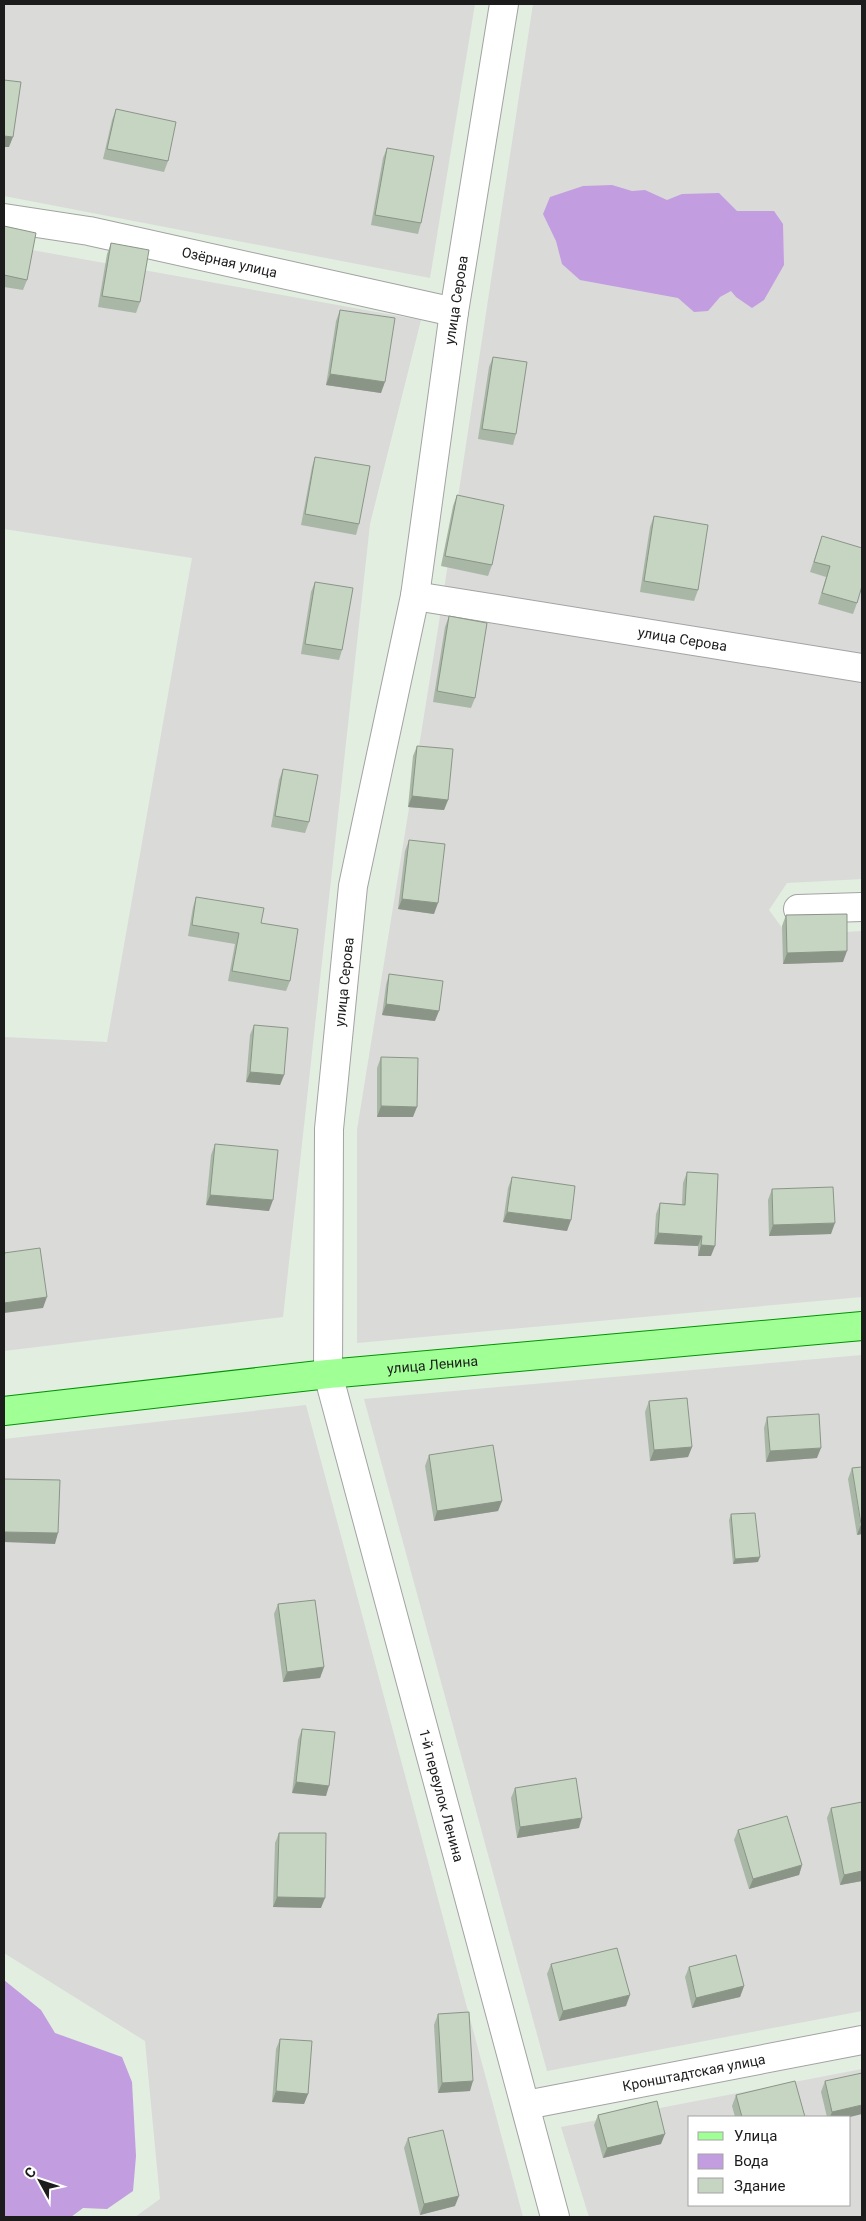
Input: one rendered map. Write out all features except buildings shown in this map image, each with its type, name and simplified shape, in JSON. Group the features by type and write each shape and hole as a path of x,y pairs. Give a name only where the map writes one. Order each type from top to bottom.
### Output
{"main road":[{"name":"улица Ленина","path":"4,1411 328,1374 862,1326"}],"street":[{"name":"улица Серова","path":"328,1374 329,1129 353,886 415,596 454,312 504,4"},
{"name":"Озёрная улица","path":"4,218 89,231 454,312"},
{"name":"улица Серова","path":"415,596 862,668"},
{"path":"798,909 862,907"},
{"name":"1-й переулок Ленина","path":"328,1374 555,2217"},
{"name":"Кронштадтская улица","path":"526,2105 862,2040"}],"shaded area":[{"path":"4,4 475,4 430,278 4,196"},
{"path":"533,4 862,4 862,879 787,883 769,910 788,936 862,931 862,1297 357,1343 357,1130 438,629"},
{"path":"4,245 421,320 370,524 283,1317 4,1351 4,1037 107,1042 192,558 4,529"},
{"path":"862,1355 862,2011 547,2071 364,1399"},
{"path":"306,1405 523,2217 135,2217 160,2199 145,2041 4,1953 4,1439"},
{"path":"862,2069 862,2217 589,2217 561,2127"}],"water":[{"path":"612,185 632,191 645,190 667,200 682,194 719,193 737,211 774,211 783,224 784,265 764,300 752,308 736,297 731,291 720,297 708,311 694,312 678,298 580,280 562,264 556,241 543,214 550,197 583,186"},
{"path":"4,1980 41,2010 55,2033 122,2057 132,2082 136,2156 133,2191 107,2209 83,2208 71,2217 4,2217"}]}
